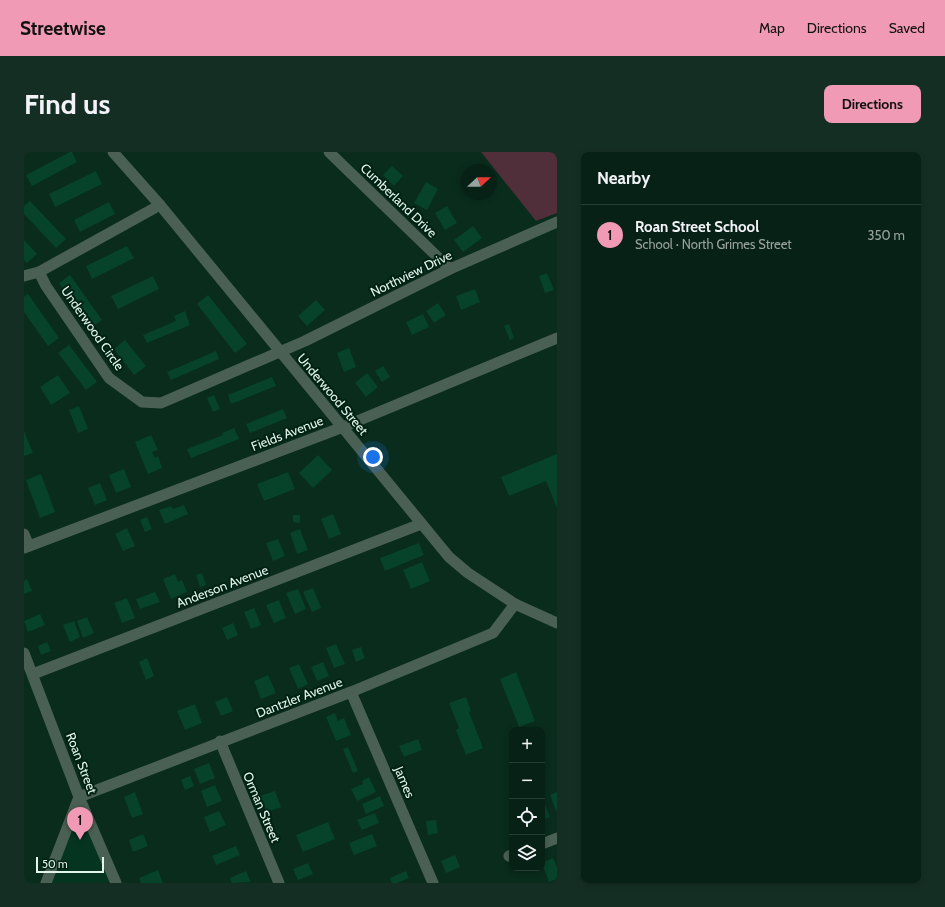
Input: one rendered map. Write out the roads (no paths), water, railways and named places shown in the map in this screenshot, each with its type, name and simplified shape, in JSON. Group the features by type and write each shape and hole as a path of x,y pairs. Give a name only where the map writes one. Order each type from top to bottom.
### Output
{"street":[{"name":"Underwood Street","path":"113,152 160,206 279,352 407,504 421,524 449,557 515,604 557,623"},
{"name":"Cumberland Drive","path":"329,152 450,269"},
{"path":"24,276 40,272 160,206"},
{"name":"Northview Drive","path":"279,352 450,269 557,222"},
{"name":"Underwood Circle","path":"40,272 46,286 109,378 142,402 161,403 279,352"},
{"name":"Fields Avenue","path":"26,547 343,427 557,338"},
{"name":"Anderson Avenue","path":"33,674 421,524"},
{"path":"24,534 26,547"},
{"name":"Dantzler Avenue","path":"79,797 220,741 351,692 493,633 515,604"},
{"name":"Roan Street","path":"24,653 79,797 116,883"},
{"name":"James","path":"351,692 432,883"},
{"name":"Orman Street","path":"220,741 279,883"},
{"path":"46,883 79,797"},
{"path":"545,843 557,838"}],"place":[{"name":"Roan Street School","path":"80,840"}]}
